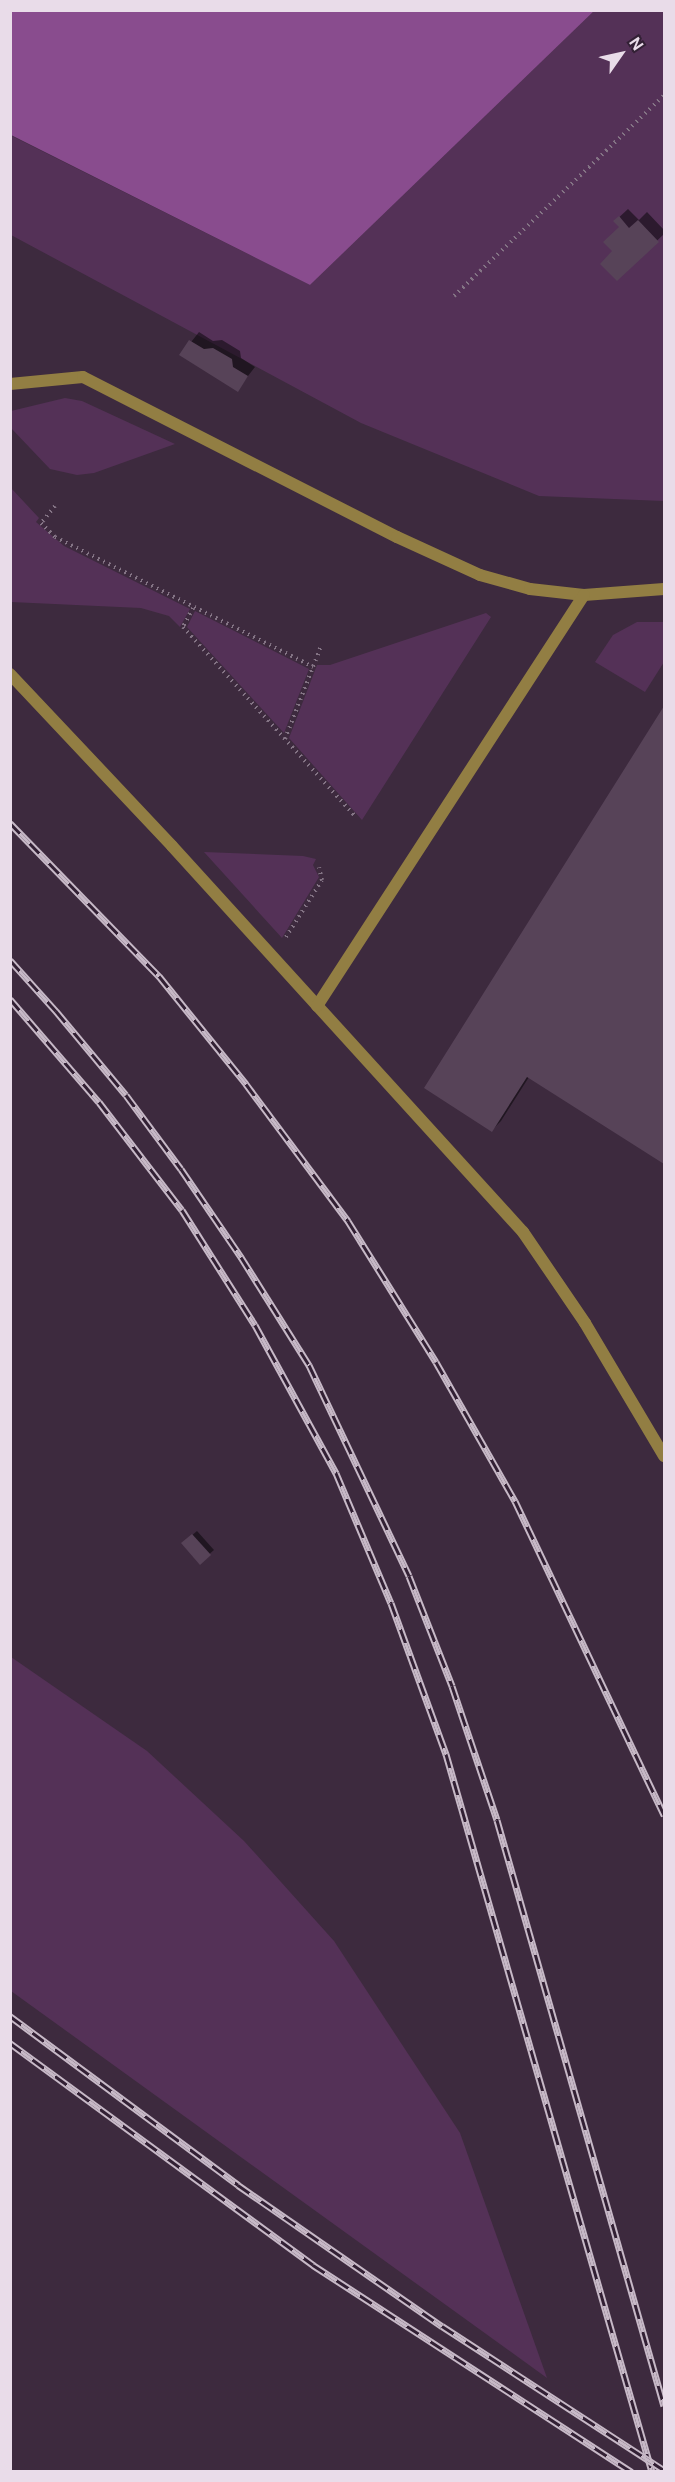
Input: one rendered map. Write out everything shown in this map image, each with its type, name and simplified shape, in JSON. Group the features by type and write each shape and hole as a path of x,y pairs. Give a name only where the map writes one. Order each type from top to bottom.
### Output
{"lane":[{"path":"10,384 82,377 397,537 480,575 530,589 584,595 664,589"},
{"path":"317,1006 584,595"},
{"path":"10,674 523,1232 585,1323 664,1456"}],"path":[{"path":"454,296 664,95"},
{"path":"55,506 41,523 55,537 313,667"},
{"path":"193,608 183,627 354,815"},
{"path":"285,739 321,646"},
{"path":"286,937 322,880 319,867"}],"shaded area":[{"path":"10,11 594,11 310,285 11,135"},
{"path":"594,11 664,11 664,501 539,496 361,423 11,235 10,135 310,285"},
{"path":"65,398 82,401 175,444 94,473 77,475 50,469 11,428 11,411"},
{"path":"11,488 39,518 36,522 64,546 190,609 180,627 169,616 141,608 11,602"},
{"path":"195,611 309,669 284,733 187,627"},
{"path":"486,613 491,617 362,820 289,738 317,665 330,665"},
{"path":"637,622 664,622 664,662 645,692 595,662 613,635"},
{"path":"204,852 303,856 316,859 313,865 319,877 282,938"},
{"path":"11,1657 147,1751 244,1841 334,1941 460,2133 547,2378 11,1991"}],"building":[{"path":"619,216 629,228 638,220 659,242 617,281 600,264 612,251 603,242 619,227 613,221"},
{"path":"189,340 204,349 213,348 232,359 233,367 248,376 238,392 179,355"},
{"path":"664,706 664,1164 527,1077 492,1132 424,1088"},
{"path":"192,1534 211,1555 200,1565 181,1543"}],"railway":[{"path":"10,823 159,976 246,1084 348,1221 436,1362 515,1501 664,1815"},
{"path":"10,960 126,1095 181,1169 241,1257 309,1365 409,1576 452,1686 497,1820 664,2406"},
{"path":"10,999 99,1102 182,1210 255,1325 336,1473 391,1603 446,1754 652,2472"},
{"path":"10,2016 238,2185 442,2326 664,2470"},
{"path":"10,2043 313,2265 632,2472"}]}
